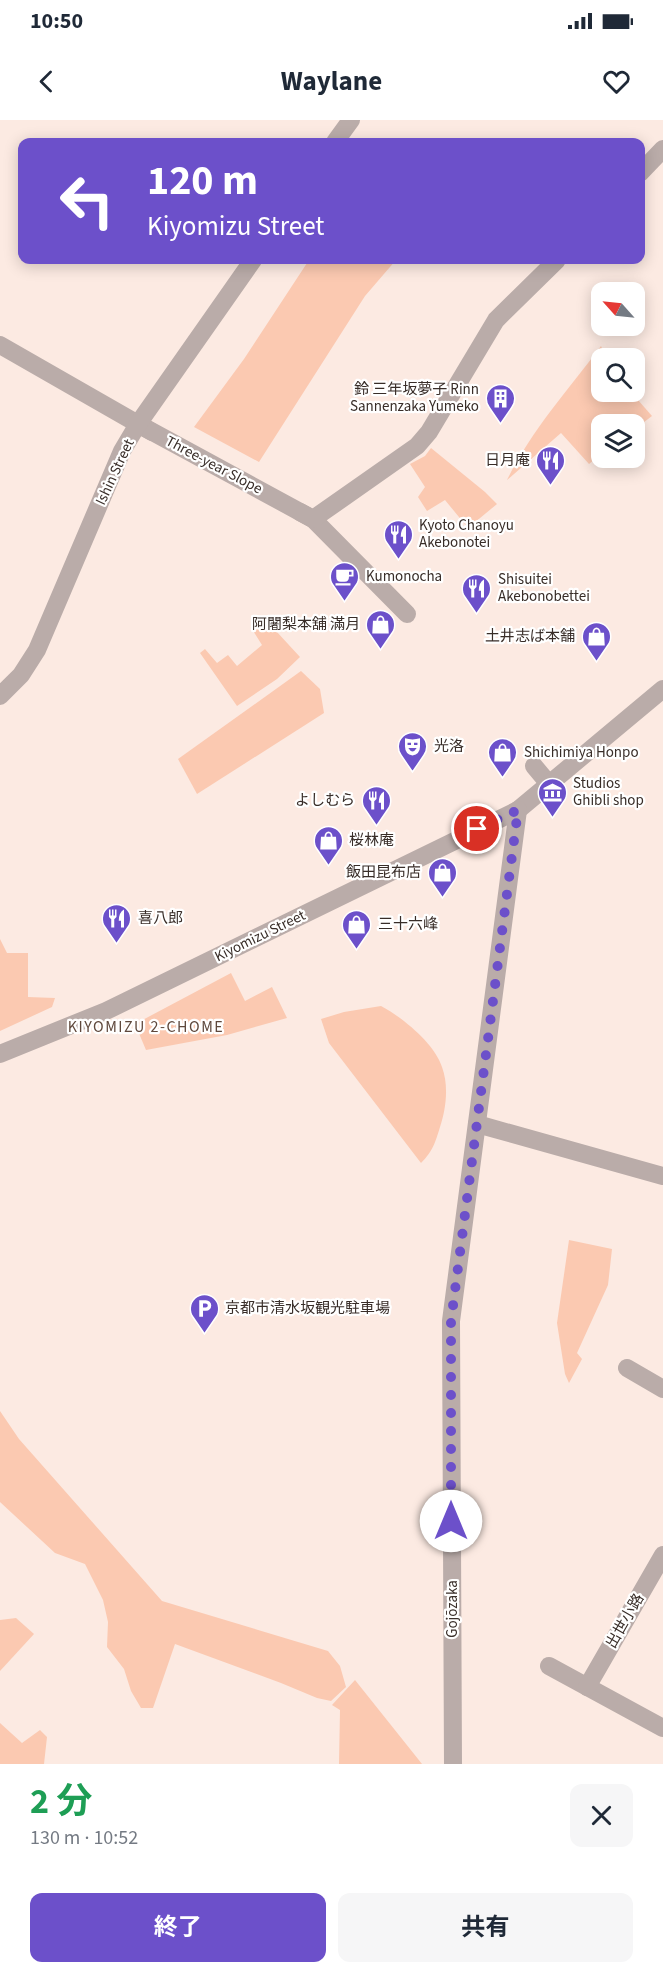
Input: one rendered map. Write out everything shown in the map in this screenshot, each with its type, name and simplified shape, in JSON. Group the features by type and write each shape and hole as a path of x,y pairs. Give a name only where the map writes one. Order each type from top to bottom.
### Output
{"street":[{"path":"338,138 351,120"},
{"path":"645,168 663,149"},
{"name":"Ishin Street","path":"0,696 21,675 37,650 122,451 138,424 250,264"},
{"path":"313,519 417,446 429,432 496,320 553,264"},
{"path":"0,345 138,424 313,519 406,614"},
{"name":"Kiyomizu Street","path":"0,1054 106,1011 518,810 663,689"},
{"path":"534,766 549,784"},
{"name":"Gojōzaka","path":"453,1764 451,1321 518,810"},
{"path":"477,1124 663,1176"},
{"path":"627,1368 663,1389"},
{"name":"出世小路","path":"587,1687 663,1555"},
{"path":"549,1666 663,1728"}],"shaded area":[{"path":"306,264 393,264 365,296 259,462 194,427 244,359"},
{"path":"591,359 591,402 640,402 652,416 645,421 645,414 591,414 591,462 589,464 561,433 507,480 527,445"},
{"path":"431,448 497,504 468,528 445,500 427,511 418,497 425,487 410,464 425,456"},
{"path":"265,619 300,657 277,679 237,706 200,653 205,649 217,663 228,655 237,666 262,645 252,629"},
{"path":"301,671 320,689 324,713 197,794 178,759"},
{"path":"0,939 7,953 28,953 28,997 55,998 52,1007 0,1031"},
{"path":"231,973 245,1001 272,987 287,1018 227,1035 146,1050 135,1024"},
{"path":"381,1006 408,1024 425,1040 438,1058 444,1074 446,1097 442,1120 437,1138 421,1163 329,1043 321,1019 344,1012"},
{"path":"569,1240 612,1249 608,1285 577,1353 582,1359 569,1383 565,1374 557,1323"},
{"path":"0,1411 19,1439 162,1601 328,1651 340,1666 346,1687 331,1701 317,1698 175,1644 153,1708 141,1708 131,1691 124,1669 107,1647 108,1622 103,1600 85,1564 55,1553 0,1502"},
{"path":"16,1618 34,1634 0,1671 0,1620"},
{"path":"355,1680 422,1764 339,1764 340,1710 332,1705"},
{"path":"0,1723 22,1743 40,1730 47,1737 44,1764 0,1764"}],"place":[{"name":"鈴 三年坂夢子 Rinn Sannenzaka Yumeko","path":"500,424"},
{"name":"日月庵","path":"551,486"},
{"name":"Kyoto Chanoyu Akebonotei","path":"398,560"},
{"name":"Kumonocha","path":"345,602"},
{"name":"Shisuitei Akebonobettei","path":"477,614"},
{"name":"阿闍梨本舖 滿月","path":"381,650"},
{"name":"土井志ば本舗","path":"596,662"},
{"name":"光洛","path":"413,772"},
{"name":"Shichimiya Honpo","path":"503,778"},
{"name":"Studios Ghibli shop","path":"552,818"},
{"name":"よしむら","path":"376,826"},
{"name":"桜林庵","path":"328,866"},
{"name":"飯田昆布店","path":"442,898"},
{"name":"喜八郎","path":"117,944"},
{"name":"三十六峰","path":"357,950"},
{"name":"京都市清水坂観光駐車場","path":"204,1334"}],"district":[{"name":"KIYOMIZU 2-CHOME","path":"146,1027"}],"route":[{"path":"451,1521 451,1321 518,810 477,829"}]}
